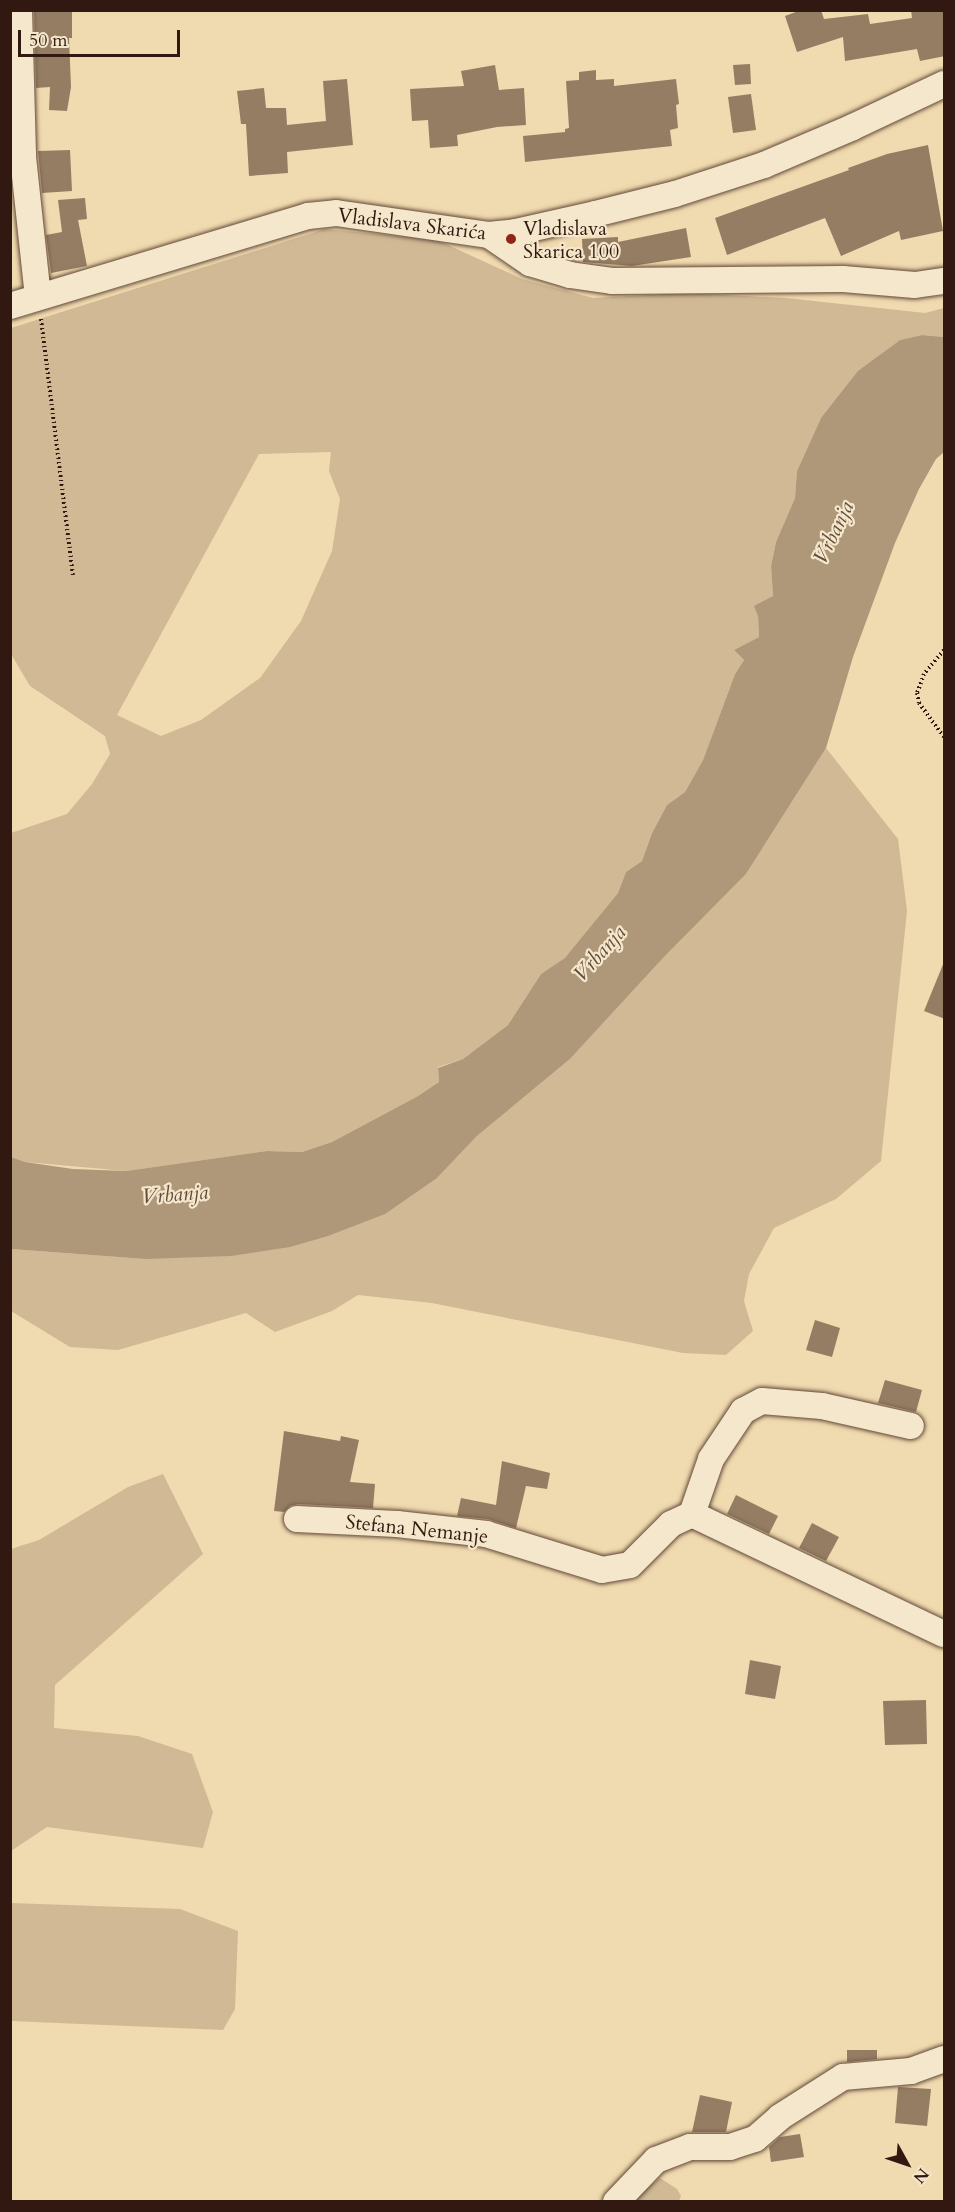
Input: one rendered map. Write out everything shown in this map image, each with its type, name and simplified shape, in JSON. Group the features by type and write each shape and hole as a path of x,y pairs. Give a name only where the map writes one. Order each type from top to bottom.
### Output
{"street":[{"path":"19,10 22,157 38,297"},
{"name":"Vladislava Skarića","path":"10,306 308,216 336,213 489,235 516,232 595,214 675,194 753,168 853,128 945,84"},
{"path":"489,235 530,262 570,275 612,281 843,279 915,285 945,281"},
{"path":"911,1426 822,1406 762,1401 743,1411 711,1459 692,1514 945,1634"},
{"name":"Stefana Nemanje","path":"297,1519 397,1524 486,1534 602,1570 630,1565 671,1524 692,1514"},
{"path":"616,2202 656,2160 690,2147 730,2147 754,2139 780,2117 843,2078 911,2071 945,2059"}],"path":[{"path":"38,297 73,576"},
{"path":"945,650 924,674 917,693 919,703 945,737"}],"shaded area":[{"path":"325,229 437,240 522,279 593,298 687,293 786,298 925,313 944,308 944,337 922,335 900,340 880,355 821,418 797,471 795,498 776,542 771,566 773,596 758,616 759,637 734,650 744,660 735,674 703,760 685,792 667,805 652,833 642,861 626,872 618,893 565,959 541,974 508,1025 463,1059 438,1067 439,1082 418,1096 332,1142 302,1152 267,1151 126,1171 25,1162 11,1157 11,833 67,814 92,784 110,754 105,736 30,686 11,654 11,328","holes":["331,452 329,471 340,499 332,551 301,621 260,678 201,720 161,736 117,715 259,454"]},
{"path":"826,748 898,839 907,911 881,1161 836,1199 774,1228 749,1274 744,1301 753,1331 726,1355 683,1353 432,1303 358,1295 332,1311 275,1332 246,1313 118,1350 70,1347 11,1311 11,1249 145,1259 437,1178 477,1136 570,1059 664,957 746,874"},
{"path":"163,1474 203,1554 55,1685 54,1728 138,1736 192,1754 213,1812 203,1848 47,1827 11,1851 11,1549 39,1540 128,1487"},
{"path":"11,1903 180,1909 238,1931 235,2009 223,2030 11,2021"},
{"path":"660,2178 677,2189 681,2196 679,2201 629,2202"}],"water":[{"name":"Vrbanja","path":"922,335 944,337 944,452 936,459 919,489 895,543 853,657 826,748 746,874 664,957 570,1059 477,1136 437,1178 385,1214 328,1236 290,1247 231,1256 145,1259 11,1249 11,1157 25,1162 73,1169 126,1171 267,1151 302,1152 332,1142 418,1096 439,1082 438,1068 463,1059 508,1025 541,974 565,958 618,893 626,872 642,861 652,833 667,805 685,792 703,760 735,674 744,660 734,650 759,637 758,616 754,606 773,596 771,566 776,542 795,498 797,471 821,418 858,371 900,340"}],"building":[{"path":"34,10 72,10 72,38 69,38 71,87 67,111 49,110 50,87 36,88"},
{"path":"801,10 821,10 824,19 868,14 870,24 912,18 911,10 945,10 945,56 920,61 917,49 845,61 843,37 797,52 785,16"},
{"path":"750,64 751,84 735,85 733,65"},
{"path":"495,65 499,90 524,88 526,125 497,127 457,135 458,146 430,148 428,120 412,121 410,89 464,86 461,71"},
{"path":"596,70 596,80 614,79 614,86 676,79 679,104 676,105 678,128 670,130 672,146 525,162 523,136 565,132 565,129 569,128 566,81 579,80 579,72"},
{"path":"347,79 353,145 287,152 288,173 249,176 246,124 241,124 237,91 264,88 266,108 286,108 287,125 326,121 323,81"},
{"path":"751,94 756,130 733,133 728,97"},
{"path":"928,145 943,231 901,240 899,231 841,256 825,218 727,255 715,218 887,154"},
{"path":"70,150 72,191 42,193 38,151"},
{"path":"85,198 87,219 78,220 87,266 51,273 46,235 62,232 58,200"},
{"path":"686,228 691,257 632,266 583,262 582,239 618,237 618,242"},
{"path":"945,962 945,1019 924,1011"},
{"path":"815,1320 840,1328 832,1357 806,1350"},
{"path":"885,1380 922,1390 916,1412 878,1403"},
{"path":"284,1431 340,1441 341,1436 359,1440 350,1482 375,1484 373,1508 298,1504 290,1506 284,1512 274,1511"},
{"path":"502,1461 550,1473 547,1489 526,1486 516,1528 488,1519 457,1516 461,1498 496,1505"},
{"path":"736,1495 778,1516 769,1534 727,1514"},
{"path":"812,1523 839,1537 826,1561 799,1548"},
{"path":"750,1660 781,1666 775,1699 745,1694"},
{"path":"926,1700 927,1744 885,1745 883,1701"},
{"path":"847,2050 877,2050 877,2059 847,2062"},
{"path":"898,2087 931,2089 927,2126 895,2123"},
{"path":"700,2095 732,2102 726,2132 692,2132"},
{"path":"800,2134 804,2157 771,2162 769,2147 780,2137"}],"place":[{"name":"Vladislava Skarica 100","path":"511,239"}]}
